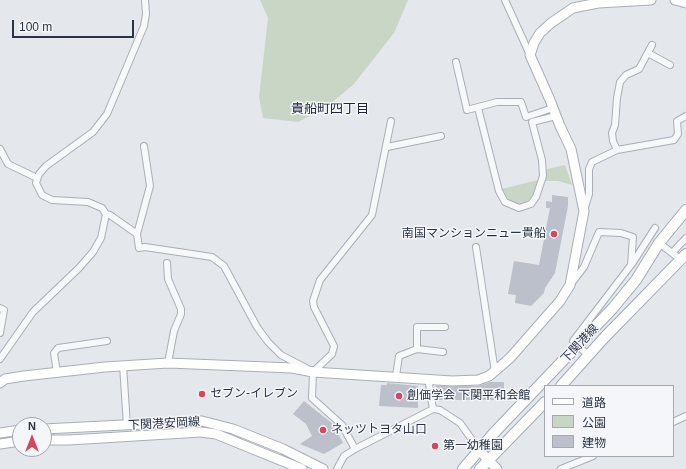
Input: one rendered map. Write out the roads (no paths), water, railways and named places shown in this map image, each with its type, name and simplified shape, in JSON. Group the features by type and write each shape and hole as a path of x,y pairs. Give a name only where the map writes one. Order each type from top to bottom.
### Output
{"main road":[{"name":"下関港線","path":"464,469 493,434 578,346 628,291 659,243 686,210"},
{"name":"下関港線","path":"562,385 588,355 683,256"},
{"path":"480,469 544,403"}],"street":[{"path":"137,234 110,215 106,214 102,208 92,203 56,200 45,197 39,192 37,178 46,166 93,132 107,114 144,26 146,14 145,0"},
{"path":"505,0 571,149 584,211"},
{"path":"530,55 540,34 566,11 598,3 651,0"},
{"path":"675,0 686,3"},
{"path":"617,150 613,141 612,133 615,125 620,82 626,75 639,69 652,45"},
{"path":"648,53 670,65"},
{"path":"456,62 467,110 496,102 521,102 526,117 555,112"},
{"path":"478,108 499,191 505,202 519,208 531,204 536,197 543,176 542,160 532,122 555,112"},
{"path":"570,285 584,211 589,194 590,165 595,160 617,150 674,140 678,134 677,121 686,116"},
{"path":"355,449 342,425 312,398 313,372 332,354 334,346 314,307 315,294 320,280 372,215 387,147 391,121"},
{"path":"387,147 441,136"},
{"path":"144,146 150,186 137,234 139,248 152,248 212,257 224,266 256,327 268,342 281,355 313,372"},
{"path":"0,149 8,164 37,178"},
{"path":"1,358 33,312 93,252 101,238 106,214"},
{"path":"588,355 573,341 631,265 656,228"},
{"path":"0,383 5,379 123,365 168,363 292,368 313,372 472,381 489,376 495,372 560,301 584,267 597,234 601,231 621,233 633,237 631,265"},
{"path":"672,253 686,238"},
{"path":"659,243 672,253 683,256"},
{"path":"476,247 495,372"},
{"path":"167,263 168,279 181,308 181,314 174,331 168,363"},
{"path":"0,308 4,310 0,333"},
{"path":"417,349 417,327 445,327"},
{"path":"57,373 54,353 58,348 107,341"},
{"path":"0,349 1,358"},
{"path":"396,376 399,356 417,349 443,352"},
{"path":"123,365 127,426"},
{"path":"428,378 433,409"},
{"path":"337,469 344,456 355,449 433,409 440,410 460,423 480,451 497,469"},
{"path":"674,422 686,416"},
{"name":"下関港安岡線","path":"52,429 202,421 214,423 283,449 324,469"},
{"path":"0,433 12,431"},
{"name":"下関港安岡線","path":"52,440 201,432 228,438 302,469"},
{"path":"0,444 12,442"},
{"path":"561,469 569,468 591,457"}],"place":[{"name":"南国マンションニュー貴船","path":"554,234"},
{"name":"セブン-イレブン","path":"202,394"},
{"name":"創価学会 下関平和会館","path":"399,396"},
{"name":"ネッツトヨタ山口","path":"323,430"},
{"name":"第一幼稚園","path":"435,446"}],"district":[{"name":"貴船町四丁目","path":"330,109"}]}
